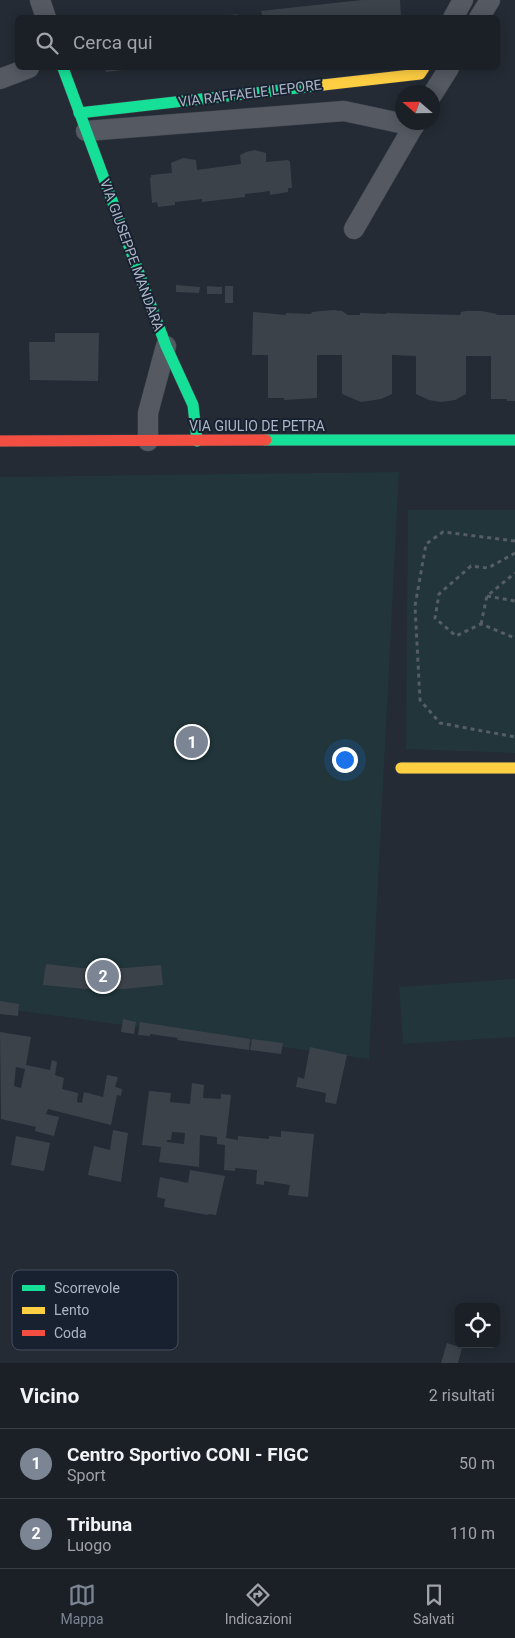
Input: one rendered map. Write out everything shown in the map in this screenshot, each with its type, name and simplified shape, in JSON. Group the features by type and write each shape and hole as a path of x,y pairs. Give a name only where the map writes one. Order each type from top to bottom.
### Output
{"street":[{"path":"40,0 45,15"},
{"path":"455,15 463,0"},
{"path":"481,15 490,0"},
{"path":"0,79 24,70"},
{"name":"VIA GIUSEPPE MANDARA","path":"64,70 166,346 193,405 197,441"},
{"path":"438,85 448,70"},
{"name":"VIA RAFFAELE LEPORE","path":"82,122 422,71"},
{"name":"VIA RAFFAELE LEPORE","path":"82,122 344,111 395,120"},
{"path":"354,229 412,130"},
{"path":"148,441 148,413 166,346"},
{"name":"VIA GIULIO DE PETRA","path":"0,441 515,440"},
{"path":"401,768 515,768"}],"path":[{"path":"515,541 443,532 426,544 415,606 420,700 440,723 515,737"},
{"path":"515,553 488,568 471,566 439,594 435,618 456,636 481,624 515,638"},
{"path":"481,624 487,596 515,573"},
{"path":"487,596 515,601"}],"green space":[{"path":"399,472 369,1059 0,1008 0,477"},
{"path":"408,510 515,510 515,753 406,749"},
{"path":"515,979 515,1037 403,1044 399,987"}],"building":[{"path":"362,0 400,0 401,15 262,15 261,11"},
{"path":"106,70 123,70 106,72"},
{"path":"255,150 266,153 266,162 288,160 290,162 292,188 288,188 288,192 270,195 270,191 245,194 245,197 202,202 202,199 175,202 175,205 158,207 157,202 152,203 151,175 172,173 171,163 183,158 196,160 197,170 241,164 240,155"},
{"path":"176,285 200,287 199,293 176,292"},
{"path":"207,286 222,287 222,294 207,294"},
{"path":"225,286 233,286 233,303 225,303"},
{"path":"342,311 348,315 386,313 460,315 461,312 466,311 482,311 496,315 515,315 515,401 491,399 491,356 466,356 466,394 455,400 441,402 429,400 416,394 416,356 392,355 392,394 381,399 361,402 342,394 342,355 317,355 317,398 284,400 284,398 268,398 268,355 252,355 253,312 286,315 286,313 311,314 312,312"},
{"path":"55,333 99,333 98,381 30,380 29,342 55,342"},
{"path":"46,964 82,968 125,968 161,965 163,985 124,989 85,989 43,985"},
{"path":"0,1001 19,1004 18,1016 0,1014"},
{"path":"123,1019 136,1022 134,1034 121,1032"},
{"path":"140,1022 250,1039 249,1050 177,1040 178,1038 150,1034 150,1036 138,1035"},
{"path":"0,1032 31,1037 26,1065 50,1070 52,1060 57,1062 55,1075 64,1078 62,1089 78,1093 77,1102 82,1103 84,1092 103,1097 107,1075 118,1077 115,1087 122,1089 121,1096 117,1095 111,1125 48,1109 46,1114 59,1117 54,1136 35,1131 36,1127 1,1119","holes":["16,1067 25,1069 21,1088 14,1086"]},
{"path":"252,1039 283,1043 281,1054 250,1050"},
{"path":"310,1047 347,1055 336,1104 325,1102 326,1093 296,1087 298,1077 304,1079"},
{"path":"192,1083 204,1085 203,1098 221,1099 221,1094 231,1095 226,1138 238,1140 238,1136 269,1139 269,1136 281,1137 281,1131 314,1134 308,1197 288,1195 290,1185 264,1181 264,1185 256,1184 257,1170 235,1168 235,1171 224,1170 225,1145 217,1144 217,1137 200,1135 199,1167 159,1162 161,1147 142,1145 149,1091 171,1093 170,1102 190,1104","holes":["172,1132 185,1133 184,1144 167,1142 167,1140 171,1140"]},
{"path":"113,1130 128,1133 121,1182 88,1175 94,1146 110,1150"},
{"path":"16,1136 50,1143 44,1171 11,1165"},
{"path":"190,1170 225,1176 216,1215 164,1207 165,1199 157,1197 160,1177 188,1183"},
{"path":"447,1343 455,1346 455,1348 462,1348 458,1363 441,1363"}],"traffic: fast":[{"path":"64,70 166,346 193,405 197,441"},
{"path":"79,113 323,85"},
{"path":"266,440 515,440"}],"traffic: slow":[{"path":"323,85 420,74 423,70"},
{"path":"401,768 515,768"}],"traffic: jam":[{"path":"0,441 266,440"}],"place":[{"name":"Centro Sportivo CONI - FIGC","path":"192,742"},
{"name":"Tribuna","path":"103,976"}]}
